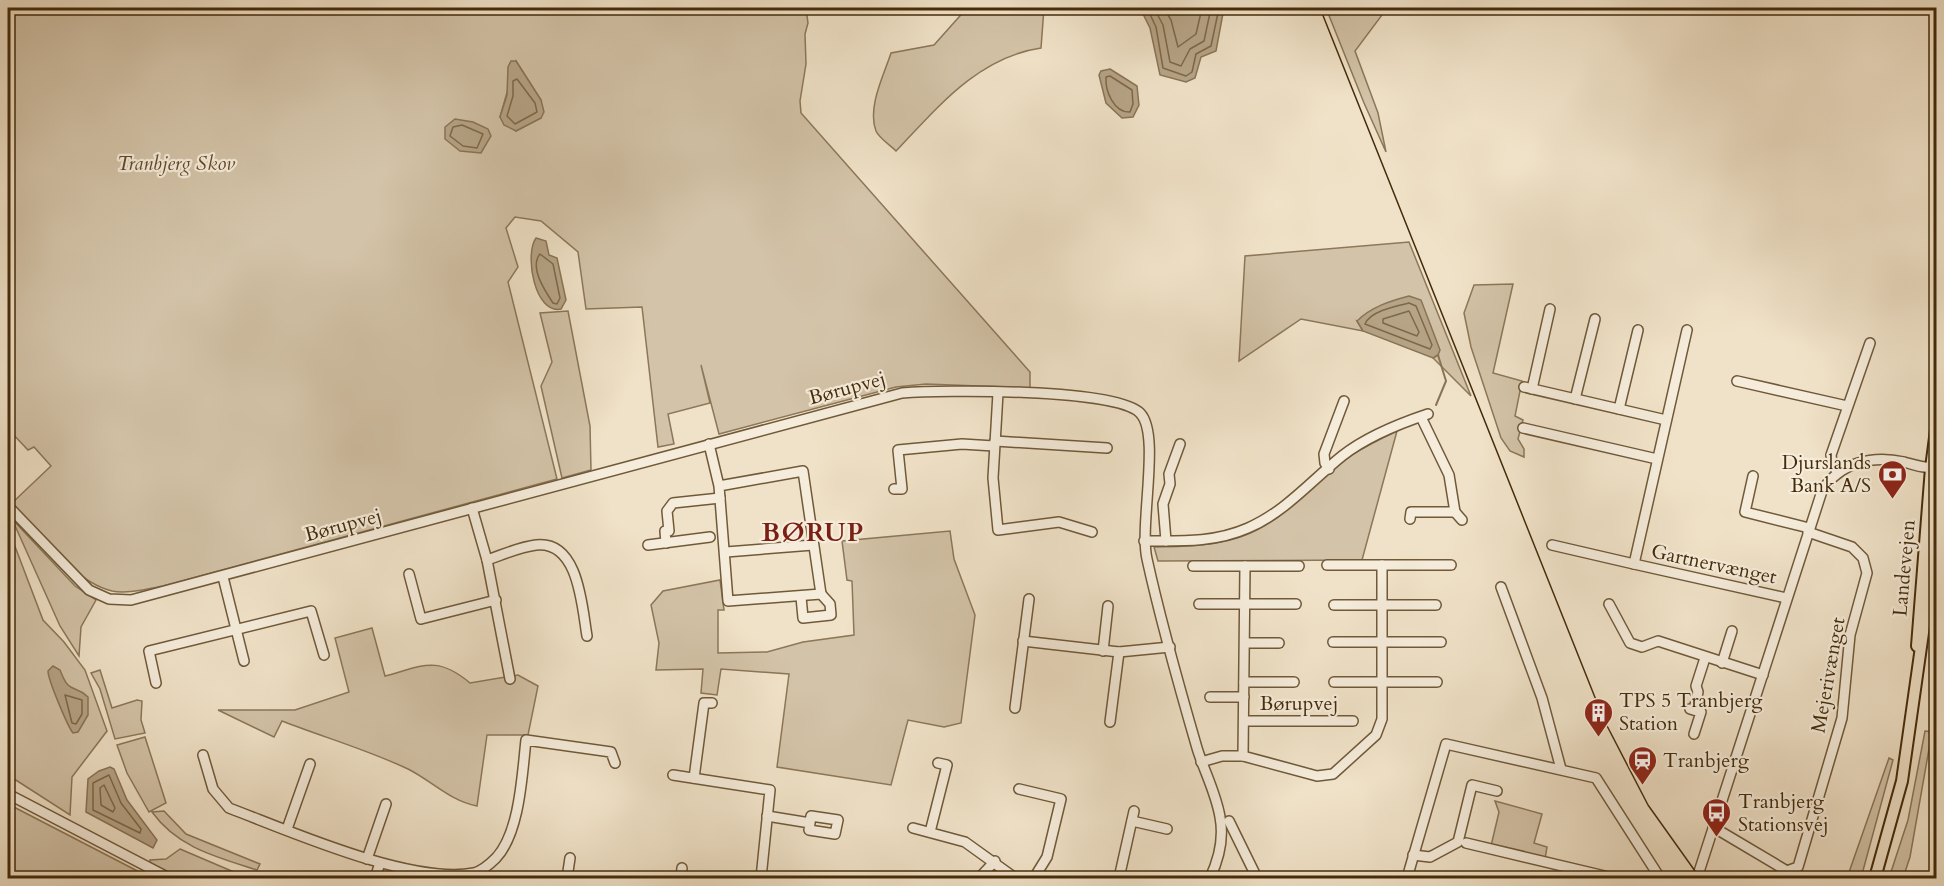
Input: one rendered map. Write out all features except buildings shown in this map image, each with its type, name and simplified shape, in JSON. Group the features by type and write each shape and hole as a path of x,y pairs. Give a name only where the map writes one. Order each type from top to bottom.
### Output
{"main road":[{"name":"Landevejen","path":"1914,709 1918,608 1936,430"},
{"name":"Landevejen","path":"1875,879 1899,793 1914,709 1936,541"}],"street":[{"path":"1550,309 1528,388 1666,420"},
{"path":"1575,399 1595,319"},
{"path":"1619,409 1638,330"},
{"name":"Gartnervænget","path":"1634,564 1687,330"},
{"path":"1838,473 1830,460 1870,343"},
{"path":"1737,381 1847,406"},
{"name":"Børupvej","path":"8,506 85,585 109,599 142,599 902,393 998,393 1103,399 1126,404 1140,413 1150,436 1144,541 1201,762 1220,817 1221,847 1210,879"},
{"path":"998,393 993,489 998,530 1059,522 1092,532"},
{"path":"1329,469 1324,460 1324,454 1344,401"},
{"path":"1144,541 1202,541 1249,528 1283,508 1364,441 1425,416 1449,475 1455,512 1462,520"},
{"path":"1523,428 1657,459"},
{"path":"894,489 902,489 898,450 995,443 1107,448"},
{"path":"709,444 719,486 726,552 728,601 821,594"},
{"path":"1166,541 1163,504 1170,484 1169,474 1180,444"},
{"path":"1697,879 1822,491 1838,473 1863,461 1934,465"},
{"path":"719,486 803,471 821,594 830,604 831,615 803,618 801,597"},
{"path":"1753,476 1745,512 1808,530"},
{"path":"666,543 667,512 673,503 720,498"},
{"path":"472,508 496,600 510,679"},
{"path":"1410,519 1411,512 1455,512"},
{"name":"Mejerivænget","path":"1713,827 1788,871 1798,867 1842,718 1850,636 1868,573 1863,558 1852,547 1808,530"},
{"path":"648,545 710,537"},
{"path":"487,560 536,545 546,545 558,551 570,564 579,582 587,636"},
{"path":"726,552 813,545"},
{"name":"Gartnervænget","path":"1552,545 1786,598"},
{"path":"1327,565 1451,565"},
{"path":"1201,762 1222,756 1243,756 1317,776 1334,774 1376,735 1381,727 1383,682 1382,565"},
{"path":"1193,566 1299,566"},
{"name":"Børupvej","path":"1243,756 1245,566"},
{"path":"409,574 421,620 496,600"},
{"path":"223,577 244,661"},
{"path":"1501,587 1539,696 1542,698 1561,769"},
{"path":"1015,708 1029,599"},
{"path":"1199,604 1296,604"},
{"path":"1609,604 1630,644 1642,646 1658,641 1763,675"},
{"path":"1334,605 1436,605"},
{"path":"1103,651 1108,606"},
{"path":"156,683 149,651 311,611 324,655"},
{"path":"1615,616 1625,611"},
{"path":"1722,663 1732,631"},
{"path":"1023,641 1119,652 1138,652 1170,647"},
{"path":"1333,642 1441,642"},
{"path":"1245,643 1279,643"},
{"path":"1110,722 1119,652"},
{"path":"1694,734 1701,712 1691,709 1698,692 1696,686 1705,658"},
{"name":"Børupvej","path":"1244,682 1294,682"},
{"name":"Børupvej","path":"1334,682 1437,682"},
{"name":"Børupvej","path":"1210,697 1244,697"},
{"path":"694,778 704,703 712,704"},
{"name":"Børupvej","path":"1244,721 1353,721"},
{"path":"203,755 213,789 219,800 229,808 380,863 447,874 477,876 497,857 509,836 517,809 526,740 611,752 615,763"},
{"path":"1407,879 1446,744 1596,778 1660,879"},
{"path":"930,832 946,765 938,763"},
{"path":"287,829 310,764"},
{"path":"673,775 770,790 761,879"},
{"path":"1413,855 1430,857 1458,842 1472,785 1497,791"},
{"path":"1019,789 1061,799 1047,857 1034,879"},
{"path":"8,794 169,879"},
{"path":"367,859 386,804"},
{"path":"767,816 810,823"},
{"path":"1119,879 1133,816 1167,829"},
{"path":"1229,821 1257,879"},
{"path":"913,828 965,842 995,861 1015,879"},
{"path":"1466,843 1613,879"},
{"path":"567,879 570,858"},
{"path":"979,879 995,861"},
{"path":"375,879 380,863"},
{"path":"681,879 682,868"}],"green space":[{"name":"Tranbjerg Skov","path":"8,8 806,8 808,23 805,34 806,64 800,101 801,113 1030,372 1030,388 926,384 896,387 719,434 701,365 710,403 668,414 674,444 658,447 642,307 586,309 578,252 541,221 515,217 506,228 518,267 508,282 557,479 163,586 118,592 98,586 70,567 12,503 51,466 34,447 28,450 8,429","holes":["516,61 541,100 541,118 516,131 500,117"]},
{"path":"967,8 1044,8 1041,48 1018,53 978,73 943,102 896,151 877,134 874,122 875,102 891,53 934,45"},
{"path":"1326,8 1384,8 1382,15 1355,51 1378,113 1386,152 1364,103"},
{"path":"1409,242 1471,396 1433,358 1438,355 1357,321 1363,331 1301,319 1239,361 1245,256"},
{"path":"1513,284 1493,373 1522,381 1515,416 1523,420 1518,439 1524,449 1524,457 1510,451 1501,438 1471,347 1464,313 1474,285"},
{"path":"568,311 590,426 591,470 562,478 541,386 552,362 540,313"},
{"path":"1397,431 1362,560 1158,561 1154,547 1187,546 1229,540 1271,522 1338,465 1374,442"},
{"path":"12,519 75,586 96,600 81,627 79,656 60,626"},
{"path":"8,528 43,620 64,642 85,670 107,731 72,777 70,815 8,775"},
{"path":"950,531 954,559 975,615 961,723 944,727 908,720 891,785 777,767 789,674 721,669 717,695 701,693 703,669 656,670 659,643 651,605 663,591 720,580 724,610 718,610 718,653 767,652 803,642 854,635 852,581 847,580 842,541"},
{"path":"372,628 385,676 429,665 448,669 470,683 518,675 538,686 528,735 487,735 477,806 458,800 408,769 361,750 282,721 274,737 218,710 295,710 349,692 335,638"},
{"path":"100,670 112,708 137,700 142,701 141,720 145,733 115,739 100,689 91,673"},
{"path":"1925,731 1932,732 1910,857 1903,878 1889,878 1908,820"},
{"path":"145,737 166,803 149,812 127,773 117,745"},
{"path":"1889,758 1893,760 1861,878 1847,878"},
{"path":"1495,801 1542,814 1534,843 1547,847 1545,859 1491,846 1499,812"},
{"path":"8,804 151,878 8,878"},
{"path":"164,811 186,834 260,864 257,870 199,850 186,843 162,824 152,812"},
{"path":"180,849 248,878 181,878 150,863 150,860 166,859"}],"water":[{"path":"1140,8 1224,8 1216,51 1201,57 1195,78 1186,82 1160,75 1150,28"},
{"path":"511,61 516,61 541,100 544,112 541,118 516,131 504,125 500,117 507,95 508,67"},
{"path":"1110,69 1137,86 1139,105 1133,117 1122,118 1106,103 1099,75 1101,71"},
{"path":"455,119 473,122 488,129 491,136 481,153 460,151 445,139 445,127"},
{"path":"536,238 546,241 549,255 557,258 566,300 561,309 552,308 544,303 538,294 531,257"},
{"path":"1409,296 1421,300 1440,350 1433,358 1363,331 1357,321 1375,308"},
{"path":"53,666 60,670 69,686 88,697 88,715 78,732 73,733 70,729 55,693 48,671"},
{"path":"110,767 114,769 127,800 157,840 153,848 86,812 88,779"}],"waterway":[{"path":"1436,405 1446,381 1438,355"}],"tram line":[{"path":"1320,8 1604,720 1648,805 1700,878"}],"place":[{"name":"Djurslands Bank A/S","path":"1892,500"},
{"name":"TPS 5 Tranbjerg Station","path":"1598,738"},
{"name":"Tranbjerg","path":"1642,786"},
{"name":"Tranbjerg Stationsvej","path":"1717,838"}],"district":[{"name":"BØRUP","path":"813,532"}]}
